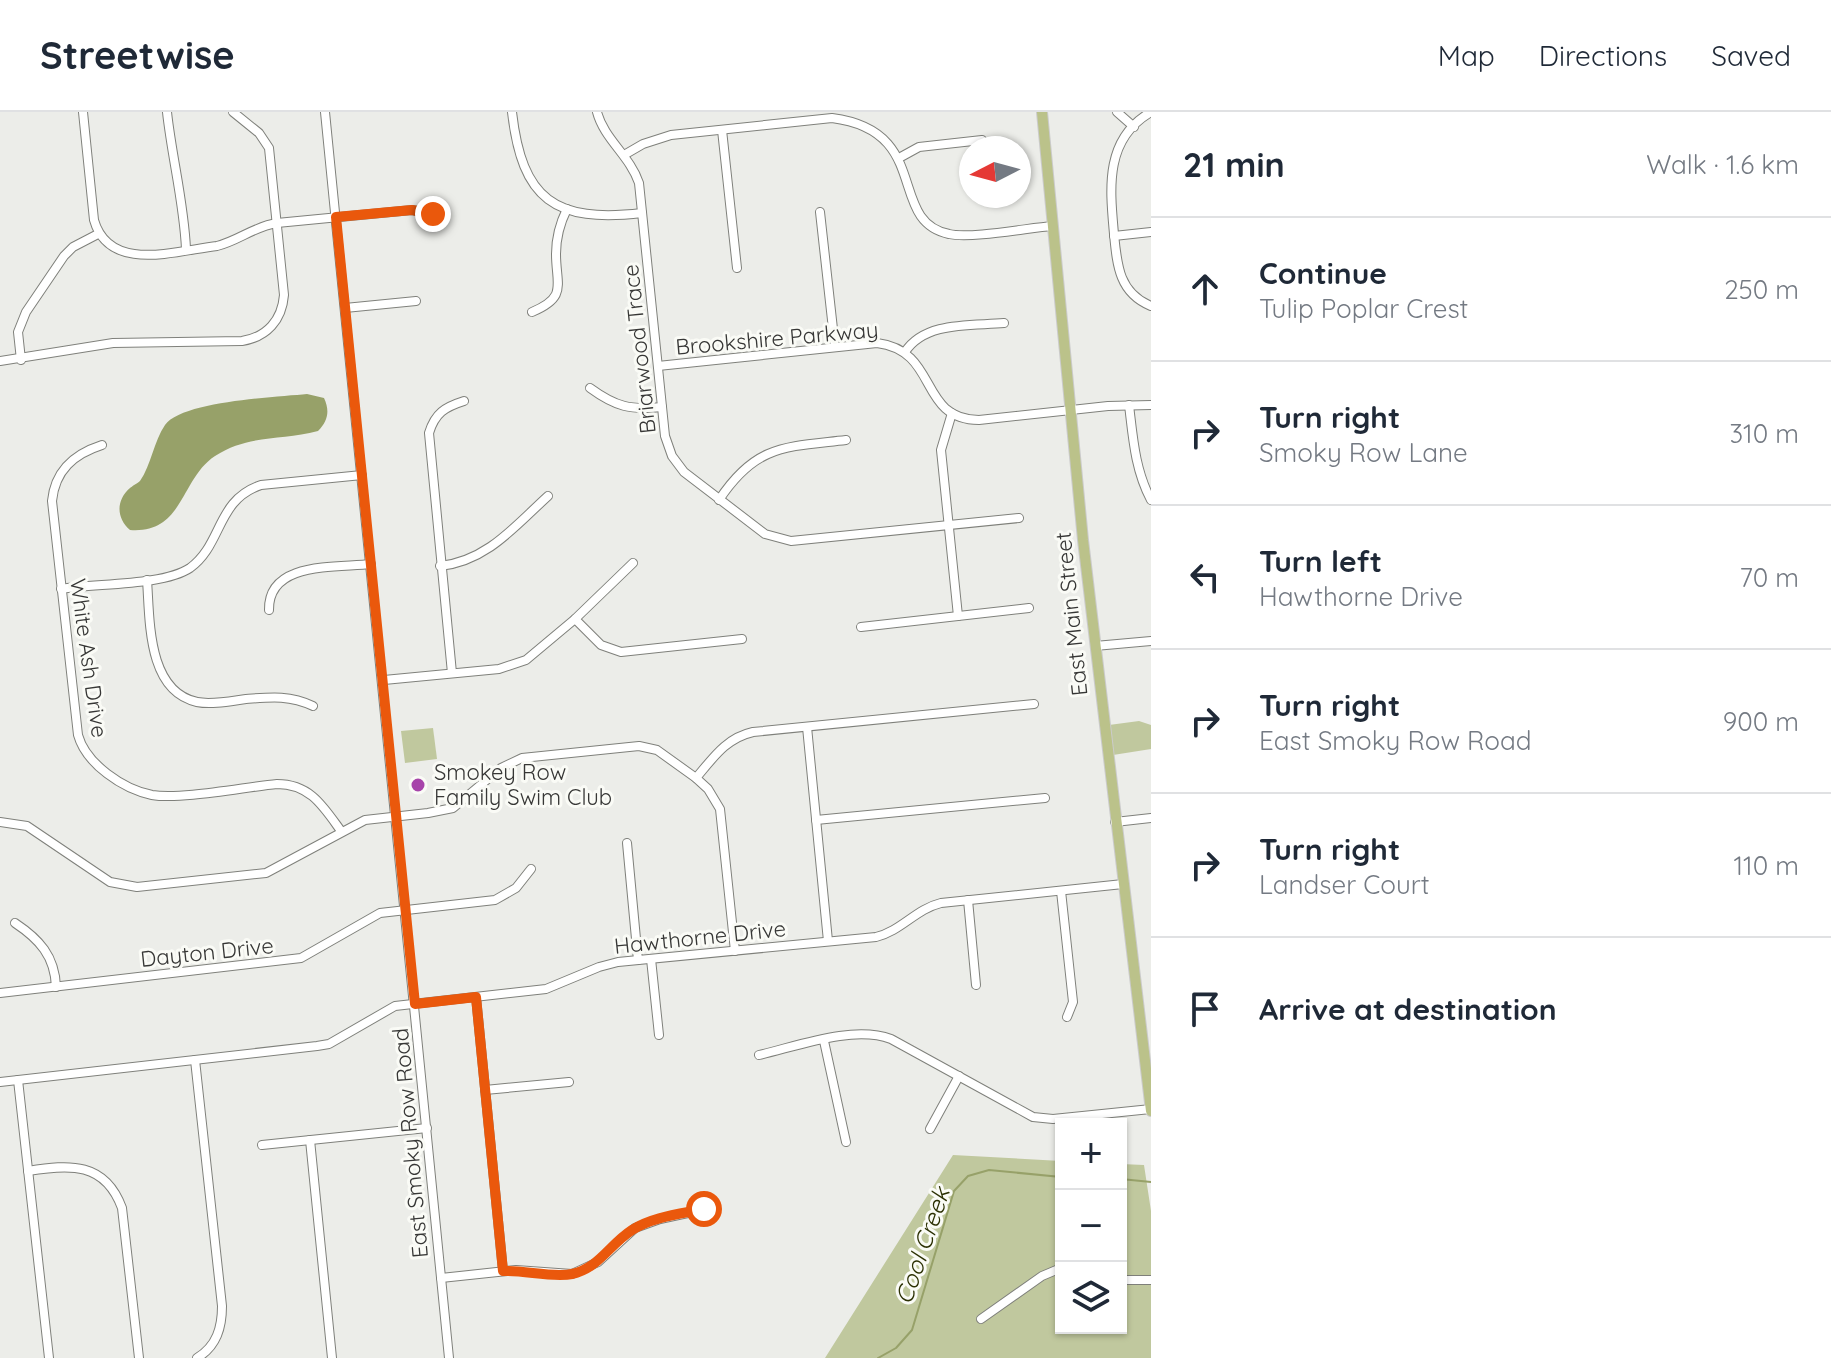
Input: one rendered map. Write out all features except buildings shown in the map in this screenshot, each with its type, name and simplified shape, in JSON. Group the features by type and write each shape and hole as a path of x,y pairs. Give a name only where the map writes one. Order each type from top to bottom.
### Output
{"main road":[{"name":"East Main Street","path":"1042,112 1095,646 1151,1109"}],"street":[{"path":"83,112 98,234 112,248 128,254 229,243 257,228 277,223 412,210 433,214"},
{"path":"167,112 186,249"},
{"path":"0,361 113,343 249,340 274,324 283,304 269,148 259,133 235,112"},
{"name":"East Smoky Row Road","path":"325,112 384,680 449,1358"},
{"path":"512,112 515,144 525,173 548,198 567,209 601,216 642,213"},
{"name":"Briarwood Trace","path":"597,112 605,132 624,155 639,183 665,436 672,456 684,472 765,534 791,541 1019,518"},
{"path":"771,112 772,125"},
{"path":"1117,112 1134,127"},
{"path":"1151,112 1134,127 1119,148 1109,188 1120,276 1130,293 1151,306"},
{"path":"624,155 657,139 832,118 855,122 883,137 899,158 918,213 935,230 950,235 965,235 1052,226"},
{"path":"722,130 737,268"},
{"path":"899,158 919,147 959,143"},
{"path":"532,312 553,301 558,292 556,249 567,209"},
{"path":"820,212 835,347"},
{"path":"1114,236 1151,232"},
{"path":"21,360 18,332 26,312 64,256 73,247 98,234"},
{"path":"345,308 416,301"},
{"path":"905,352 917,337 929,331 1004,323"},
{"name":"Brookshire Parkway","path":"658,366 877,343 905,352 920,366 937,401 952,413"},
{"path":"590,388 622,406 640,409 662,407"},
{"path":"452,673 429,433 439,412 464,401"},
{"path":"1129,405 1136,460 1151,500"},
{"path":"958,616 941,450 952,413 979,420 1151,405"},
{"path":"719,500 745,467 767,452 790,446 846,440"},
{"name":"White Ash Drive","path":"102,445 79,454 69,463 53,491 78,735 85,754 95,765 141,791 159,795 295,785 315,797 341,831"},
{"path":"61,589 174,576 200,560 227,510 252,488 362,475"},
{"path":"440,566 464,562 486,552 548,496"},
{"path":"384,680 499,669 526,660 575,619 633,563"},
{"path":"269,610 271,590 291,574 371,564"},
{"path":"147,580 157,668 174,691 190,700 205,703 281,696 313,706"},
{"path":"861,627 1029,608"},
{"path":"575,619 601,645 621,652 742,639"},
{"path":"1095,646 1151,641"},
{"path":"696,778 723,746 736,737 753,732 1034,704"},
{"path":"807,727 828,941"},
{"path":"0,822 27,826 110,882 137,887 266,873 365,820 453,808 501,768 522,758 639,746 657,750 696,778 708,789 720,809 735,951"},
{"path":"816,820 1045,798"},
{"path":"1115,822 1151,818"},
{"path":"627,843 638,960"},
{"name":"Dayton Drive","path":"0,993 301,958 375,915 495,900 516,888 531,869"},
{"name":"Hawthorne Drive","path":"0,1082 329,1044 395,1006 546,989 608,964 886,935 926,907 1123,884"},
{"path":"1061,891 1073,1002 1067,1017"},
{"path":"968,900 976,985"},
{"path":"15,923 35,937 47,952 56,987"},
{"path":"651,959 659,1035"},
{"path":"476,997 503,1271"},
{"path":"759,1055 858,1034 882,1035 1033,1117 1053,1119 1151,1109"},
{"path":"824,1041 846,1142"},
{"path":"195,1060 222,1306 219,1334 197,1358"},
{"path":"930,1129 959,1076"},
{"path":"18,1080 49,1358"},
{"path":"485,1090 569,1082"},
{"path":"262,1145 427,1128"},
{"path":"310,1140 332,1358"},
{"path":"28,1171 83,1168 114,1188 122,1208 139,1358"},
{"path":"441,1278 524,1270 563,1275 580,1272 598,1262 635,1228 711,1208"},
{"path":"981,1319 1042,1276 1055,1271"},
{"path":"1127,1280 1151,1280"}],"shaded area":[{"path":"307,394 324,398 326,403 327,416 318,431 253,441 228,449 204,466 180,503 161,523 148,529 130,530 125,525 120,515 122,498 140,481 161,431 175,417 209,405"},
{"path":"1139,721 1151,725 1151,749 1113,755 1109,725"},
{"path":"433,728 437,759 405,763 401,731"},
{"path":"953,1155 1055,1161 1055,1334 1127,1334 1127,1164 1144,1165 1151,1211 1151,1358 825,1358"}],"waterway":[{"name":"Cool Creek","path":"878,1358 896,1348 912,1330 954,1191 968,1176 989,1170 1055,1176"},
{"name":"Cool Creek","path":"1127,1180 1151,1182"}],"place":[{"name":"Smokey Row Family Swim Club","path":"418,785"}],"route":[{"path":"433,214 412,210 336,217 415,1004 476,997 503,1271 563,1275 580,1272 598,1262 635,1228 704,1209"}]}
